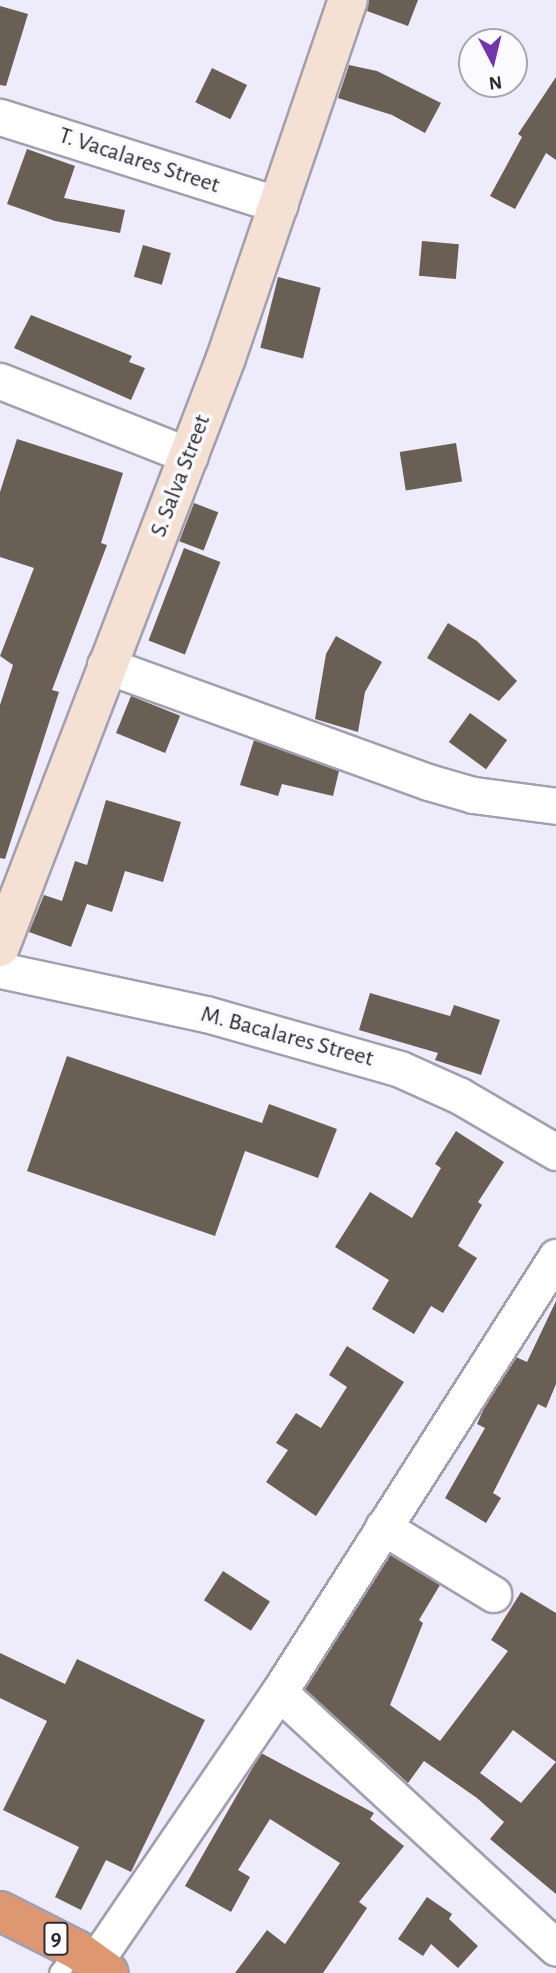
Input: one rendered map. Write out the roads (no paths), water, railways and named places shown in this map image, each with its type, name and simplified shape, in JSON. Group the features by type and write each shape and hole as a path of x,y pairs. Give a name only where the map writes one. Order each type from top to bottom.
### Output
{"highway":[{"name":"9","path":"0,1911 85,1965"}],"street":[{"name":"S. Salva Street","path":"0,947 105,665 190,456 348,0"},
{"name":"T. Vacalares Street","path":"0,117 279,205"},
{"path":"0,381 190,456"},
{"path":"105,665 428,782 473,795 556,806"},
{"name":"M. Bacalares Street","path":"0,970 206,1014 400,1069 460,1096 556,1153"},
{"path":"85,1965 279,1692 556,1257"},
{"path":"383,1527 493,1594"},
{"path":"279,1692 556,1948"}]}
